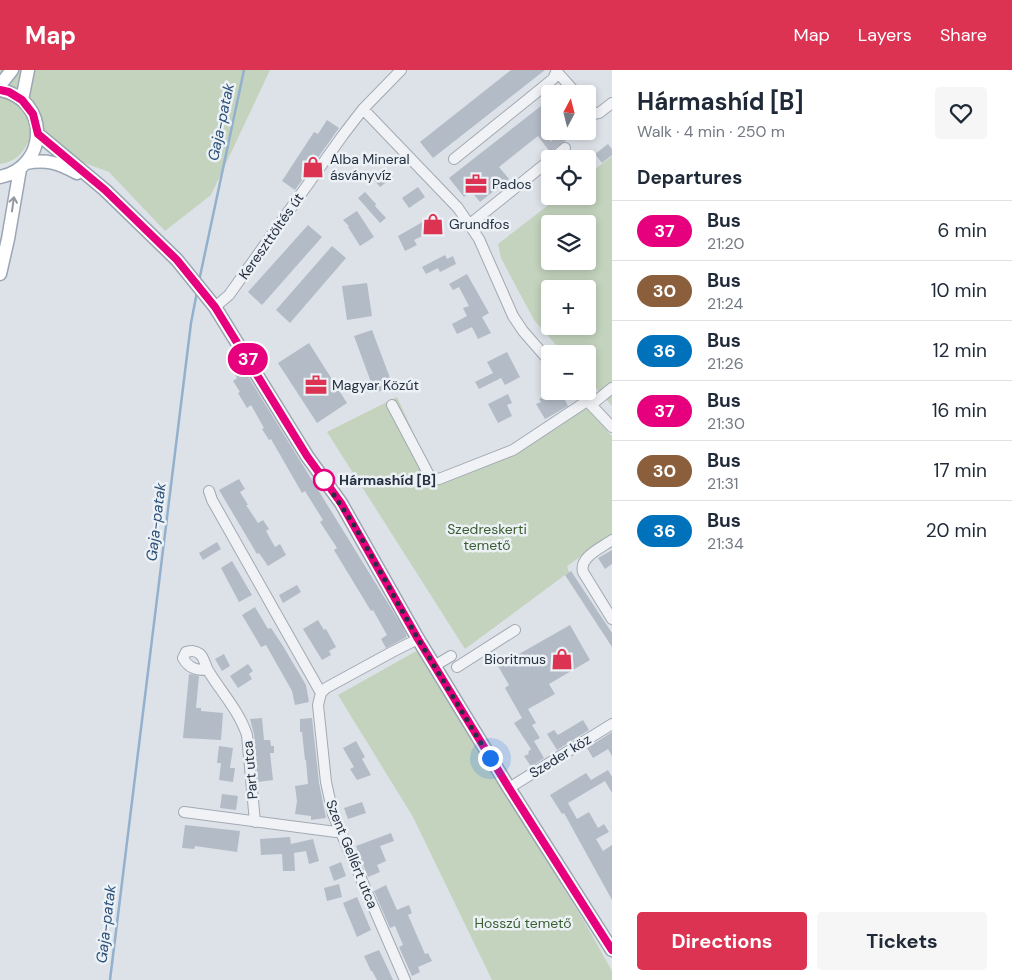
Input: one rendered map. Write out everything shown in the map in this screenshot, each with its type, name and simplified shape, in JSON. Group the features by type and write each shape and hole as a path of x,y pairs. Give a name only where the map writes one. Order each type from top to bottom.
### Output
{"main road":[{"path":"0,85 12,70"},
{"path":"22,100 28,70"},
{"path":"0,90 9,92 22,100 33,114 38,134 34,150 23,166 2,267"},
{"path":"38,134 105,190 182,266 212,304 307,456 345,510 434,666 612,950"},
{"path":"0,177 41,160 63,166 105,190"}],"street":[{"name":"Kereszttöltés út","path":"212,304 228,295 342,134 363,109 401,70"},
{"path":"454,159 553,79 557,71 569,85"},
{"path":"596,114 612,103"},
{"path":"363,109 458,208 470,224 479,239 513,316 523,332 541,352"},
{"path":"470,224 541,167"},
{"path":"392,405 429,475 439,479 513,450 612,388"},
{"path":"586,400 612,427"},
{"path":"209,491 212,500 320,693 418,639"},
{"path":"612,540 586,559 582,567 583,572 612,619"},
{"path":"457,667 515,630"},
{"path":"434,666 451,656"},
{"name":"Part utca","path":"207,670 236,711 247,735 254,822"},
{"name":"Szent Gellért utca","path":"320,693 318,705 328,798 339,830 405,980"},
{"name":"Szeder köz","path":"509,788 612,724"},
{"name":"Part utca","path":"184,812 336,832 339,830"}],"green space":[{"path":"0,70 270,70 211,195 165,231 109,172 28,142 17,157 9,162 0,164"},
{"path":"612,156 612,406 596,388 596,345 556,345 547,335 596,335 596,280 541,280 541,328 534,320 501,258 498,244 548,205 596,205 596,169"},
{"name":"Szedreskerti temető","path":"397,397 433,475 508,449 581,402 612,436 612,535 567,566 569,572 465,649 327,432"},
{"name":"Hosszú temető","path":"418,650 585,923 612,971 612,980 492,980 413,817 338,695"}],"building":[{"path":"511,70 545,70 433,158 420,142"},
{"path":"541,106 541,140 538,136 499,167 509,179 480,202 471,191 464,197 449,178"},
{"path":"327,120 339,128 295,190 282,181 314,132 318,134"},
{"path":"541,140 550,140 550,142 553,140 567,140 553,150 548,150"},
{"path":"608,144 612,149 612,155 602,163 596,153"},
{"path":"387,169 393,177 380,187 374,180"},
{"path":"418,187 425,197 409,208 402,198"},
{"path":"365,192 386,218 380,223 358,198"},
{"path":"357,211 374,237 360,246 349,226 343,220"},
{"path":"433,216 439,228 414,240 417,245 405,251 398,236"},
{"path":"308,225 322,237 262,305 248,292"},
{"path":"332,246 346,258 290,323 276,310"},
{"path":"445,255 447,259 453,256 456,264 440,272 438,268 426,274 422,267"},
{"path":"467,274 489,313 482,317 491,333 478,339 472,327 457,334 452,324 467,316 463,308 469,306 459,287 453,290 449,284"},
{"path":"367,283 372,316 347,320 342,286"},
{"path":"372,330 393,386 375,393 354,336"},
{"path":"309,343 347,403 317,423 278,363"},
{"path":"233,352 402,626 407,636 405,638 386,648 381,639 387,635 334,550 337,548 320,522 323,520 305,491 302,493 271,439 269,440 262,429 264,428 251,405 247,408 238,393 240,392 233,381 237,378 232,370 235,368 228,355"},
{"path":"507,352 520,377 505,385 501,378 479,389 475,382 493,373 487,362"},
{"path":"508,394 512,403 507,405 512,416 498,423 488,404"},
{"path":"539,399 565,400 568,406 545,419 536,404 541,402"},
{"path":"239,479 245,489 240,492 248,505 246,505 258,523 263,520 269,529 266,531 275,547 280,544 286,555 268,566 259,553 257,554 219,490"},
{"path":"217,542 221,549 203,560 199,553"},
{"path":"612,550 612,564 605,569 598,558"},
{"path":"232,561 252,595 239,602 221,568"},
{"path":"571,571 612,633 612,647 565,575"},
{"path":"297,585 301,592 283,603 279,595"},
{"path":"255,607 268,629 271,628 283,646 306,685 309,702 295,705 292,691 266,645 261,647 242,615"},
{"path":"318,620 324,630 326,629 336,647 329,651 331,655 322,660 303,629"},
{"path":"570,625 590,660 549,684 555,694 528,709 536,723 532,725 540,738 534,741 544,758 532,766 524,756 529,754 528,752 531,749 514,723 522,718 505,688 509,685 498,666"},
{"path":"224,654 230,666 222,671 215,659"},
{"path":"248,664 253,671 249,674 252,679 238,688 230,676"},
{"path":"189,674 199,676 196,708 201,708 201,711 223,713 221,740 183,738"},
{"path":"262,718 264,740 270,740 271,746 274,746 274,753 270,753 273,780 258,782 254,734 250,719"},
{"path":"312,718 319,783 326,818 311,820 311,816 295,814 297,801 295,786 308,784 302,732 300,732 300,719"},
{"path":"583,720 589,730 557,750 547,734 554,730 558,735"},
{"path":"612,732 612,756 608,749 593,758 587,748"},
{"path":"356,741 365,757 362,759 371,775 357,780 350,769 354,767 343,748"},
{"path":"219,746 233,748 230,768 235,768 233,782 219,780 221,763 217,763"},
{"path":"608,770 612,777 612,793 605,781 568,803 577,819 589,812 598,828 604,824 609,832 596,839 603,851 612,845 612,900 564,813 562,814 550,795 586,773 591,780"},
{"path":"222,794 238,796 236,810 220,808"},
{"path":"362,802 366,813 348,819 344,808"},
{"path":"185,825 240,831 237,852 195,846 194,849 182,848"},
{"path":"391,833 394,841 380,846 386,861 377,865 380,872 368,877 356,846"},
{"path":"290,837 291,844 313,839 319,861 309,864 306,851 294,853 295,871 283,871 282,854 261,855 260,839"},
{"path":"341,862 346,876 334,881 329,867"},
{"path":"339,884 342,897 327,901 324,888"},
{"path":"386,885 397,910 409,905 412,913 408,915 425,954 428,953 432,961 418,967 420,972 412,976 399,947 403,945 395,926 390,928 374,891"},
{"path":"357,897 371,930 357,937 343,903"},
{"path":"379,950 393,980 377,980 364,956"}],"waterway":[{"name":"Gaja-patak","path":"199,281 244,70"},
{"name":"Gaja-patak","path":"110,980 191,323 197,292"}],"bus line":[{"name":"37","path":"0,90 9,92 28,106 36,122 38,134 105,190 177,260 215,307 307,456 341,503 418,639 509,788 612,950"}],"place":[{"name":"Alba Mineral ásványvíz","path":"313,167"},
{"name":"Pados","path":"476,184"},
{"name":"Grundfos","path":"433,224"},
{"name":"Magyar Közút","path":"316,385"},
{"name":"Hármashíd [B]","path":"324,480"},
{"name":"Bioritmus","path":"562,659"}],"route":[{"path":"324,480 341,503 362,538 418,639 490,758"}]}
